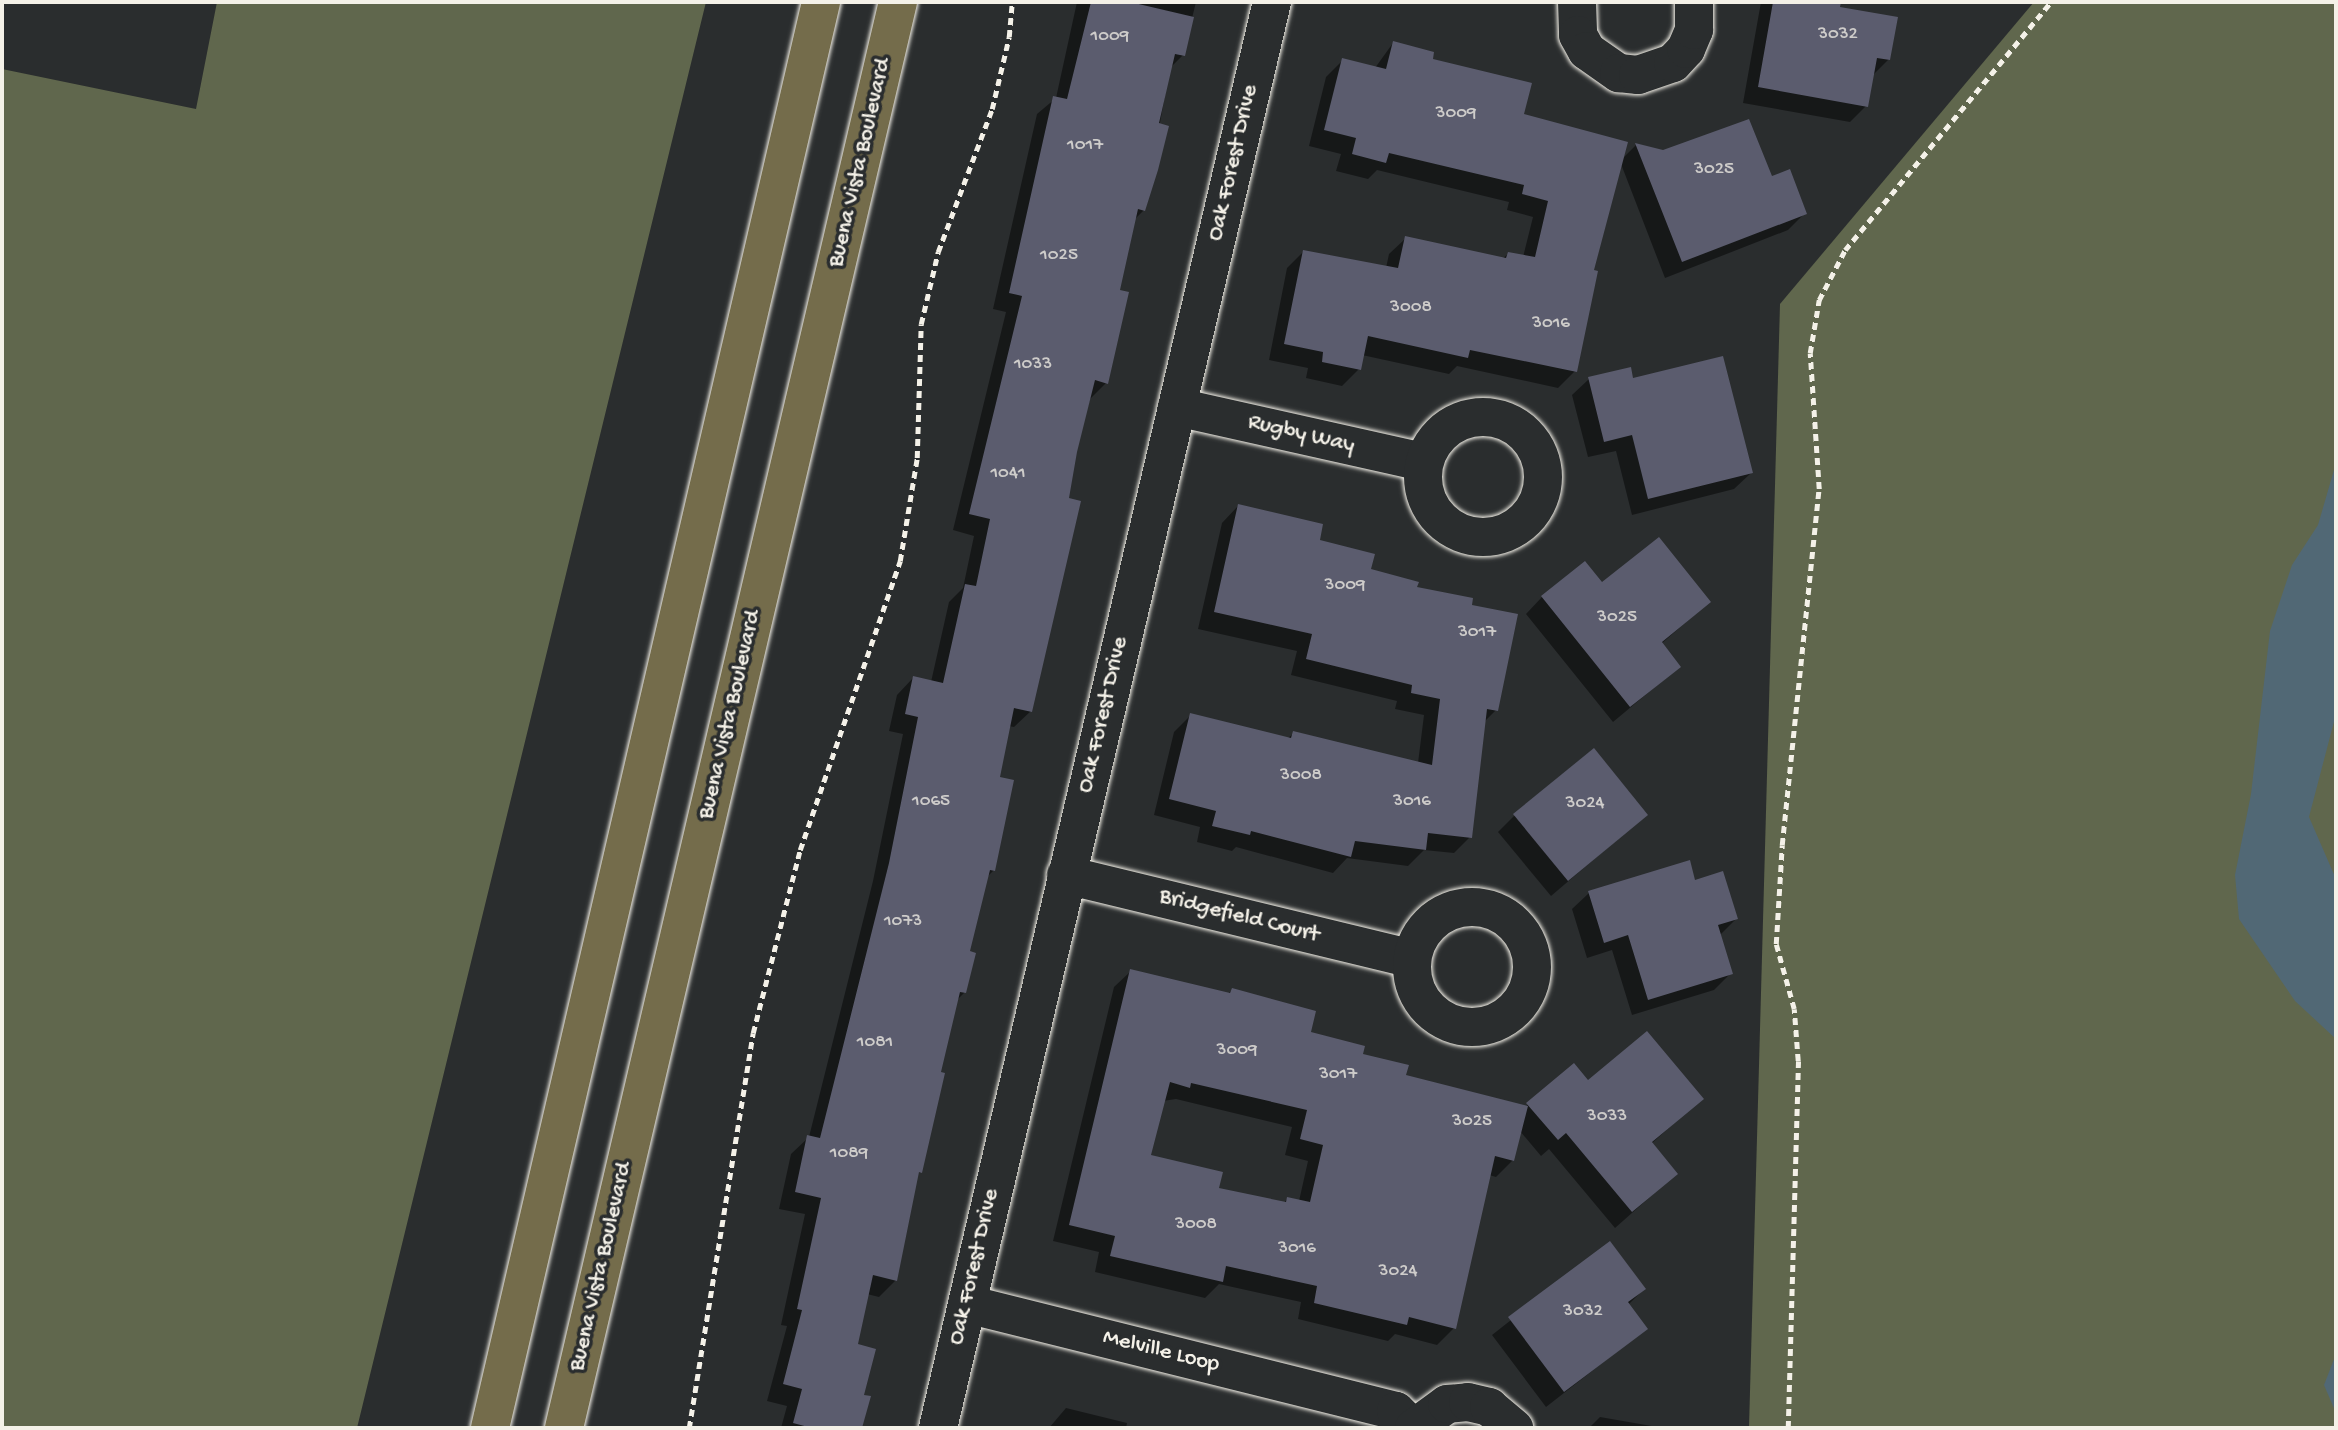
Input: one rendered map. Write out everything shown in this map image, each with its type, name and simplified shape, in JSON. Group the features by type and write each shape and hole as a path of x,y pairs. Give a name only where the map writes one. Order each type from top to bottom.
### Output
{"main road":[{"path":"490,1428 821,2"},
{"name":"Buena Vista Boulevard","path":"564,1428 898,2"}],"street":[{"name":"Oak Forest Drive","path":"938,1428 1272,2"},
{"path":"1577,2 1578,34 1587,51 1619,73 1638,75 1673,63 1686,49 1694,30 1694,2"},
{"name":"Rugby Way","path":"1177,407 1424,463"},
{"name":"Bridgefield Court","path":"1066,876 1412,959"},
{"name":"Melville Loop","path":"967,1304 1352,1415 1396,1411 1414,1428 1447,1404 1468,1402 1489,1407 1514,1428"}],"path":[{"path":"689,1428 753,1033 800,850 900,561 917,458 922,324 938,252 992,109 1009,37 1013,2"},
{"path":"1788,1428 1798,1060 1794,1009 1776,944 1782,845 1819,489 1810,353 1819,300 1845,250 2051,2"}],"green space":[{"path":"217,2 706,2 357,1428 2,1428 2,69 196,109"},
{"path":"2034,2 2336,2 2336,1428 1749,1428 1780,304"}],"water":[{"path":"2336,463 2336,714 2309,817 2336,879 2336,1039 2295,1001 2239,919 2235,875 2251,794 2270,631 2292,565 2318,525"},
{"path":"2336,1354 2336,1413 2324,1385"}],"building":[{"path":"1091,2 1130,2 1194,17 1185,56 1175,54 1159,123 1169,126 1158,170 1145,211 1138,209 1120,290 1129,292 1108,384 1095,380 1077,452 1069,498 1081,501 1032,712 1014,708 1000,777 1014,780 995,871 990,870 970,951 976,953 966,993 960,992 941,1072 945,1073 922,1173 919,1172 897,1281 873,1275 858,1344 876,1349 864,1395 871,1396 862,1428 812,1428 793,1423 802,1389 783,1384 802,1310 797,1309 821,1198 795,1192 807,1135 820,1138 889,863 918,717 905,714 913,676 943,683 965,584 976,586 990,519 969,514 1022,296 1009,293 1053,96 1067,99"},
{"path":"1773,2 1841,2 1840,7 1898,17 1890,60 1877,58 1868,107 1758,87"},
{"path":"1393,41 1434,52 1433,59 1532,83 1524,114 1628,142 1594,270 1598,271 1577,372 1470,350 1468,358 1368,336 1361,370 1322,362 1323,352 1284,344 1303,250 1398,268 1405,236 1506,258 1508,252 1535,257 1548,201 1522,194 1524,185 1389,153 1386,163 1352,154 1356,138 1324,130 1342,58 1386,69"},
{"path":"1749,119 1772,176 1790,169 1807,214 1682,262 1635,143 1663,150"},
{"path":"1723,356 1753,473 1648,499 1632,435 1604,442 1588,377 1631,367 1633,378"},
{"path":"1238,504 1323,524 1320,540 1375,554 1371,569 1419,582 1417,587 1473,598 1472,605 1518,614 1498,711 1487,709 1472,838 1428,833 1426,850 1355,841 1351,857 1251,831 1250,835 1212,826 1216,811 1169,799 1190,713 1291,738 1293,731 1432,765 1440,699 1411,693 1412,685 1306,659 1312,634 1214,612"},
{"path":"1659,537 1711,602 1662,642 1681,667 1630,707 1541,596 1585,561 1602,582"},
{"path":"1594,748 1648,815 1568,881 1513,814"},
{"path":"1690,860 1695,880 1723,871 1738,919 1718,925 1733,974 1648,1000 1628,935 1604,943 1588,891"},
{"path":"1130,969 1230,993 1232,988 1316,1011 1311,1032 1365,1046 1363,1054 1409,1065 1406,1075 1528,1106 1514,1161 1495,1156 1456,1329 1409,1317 1407,1325 1314,1303 1317,1286 1226,1266 1223,1282 1110,1256 1115,1236 1069,1225","holes":["1170,1082 1190,1088 1191,1083 1307,1110 1300,1139 1323,1145 1310,1202 1287,1197 1286,1202 1219,1188 1223,1172 1151,1155"]},
{"path":"1647,1031 1704,1099 1652,1142 1678,1174 1632,1212 1566,1133 1558,1140 1526,1103 1574,1063 1588,1080"},
{"path":"1610,1241 1646,1289 1628,1302 1648,1329 1564,1392 1508,1317"}]}
